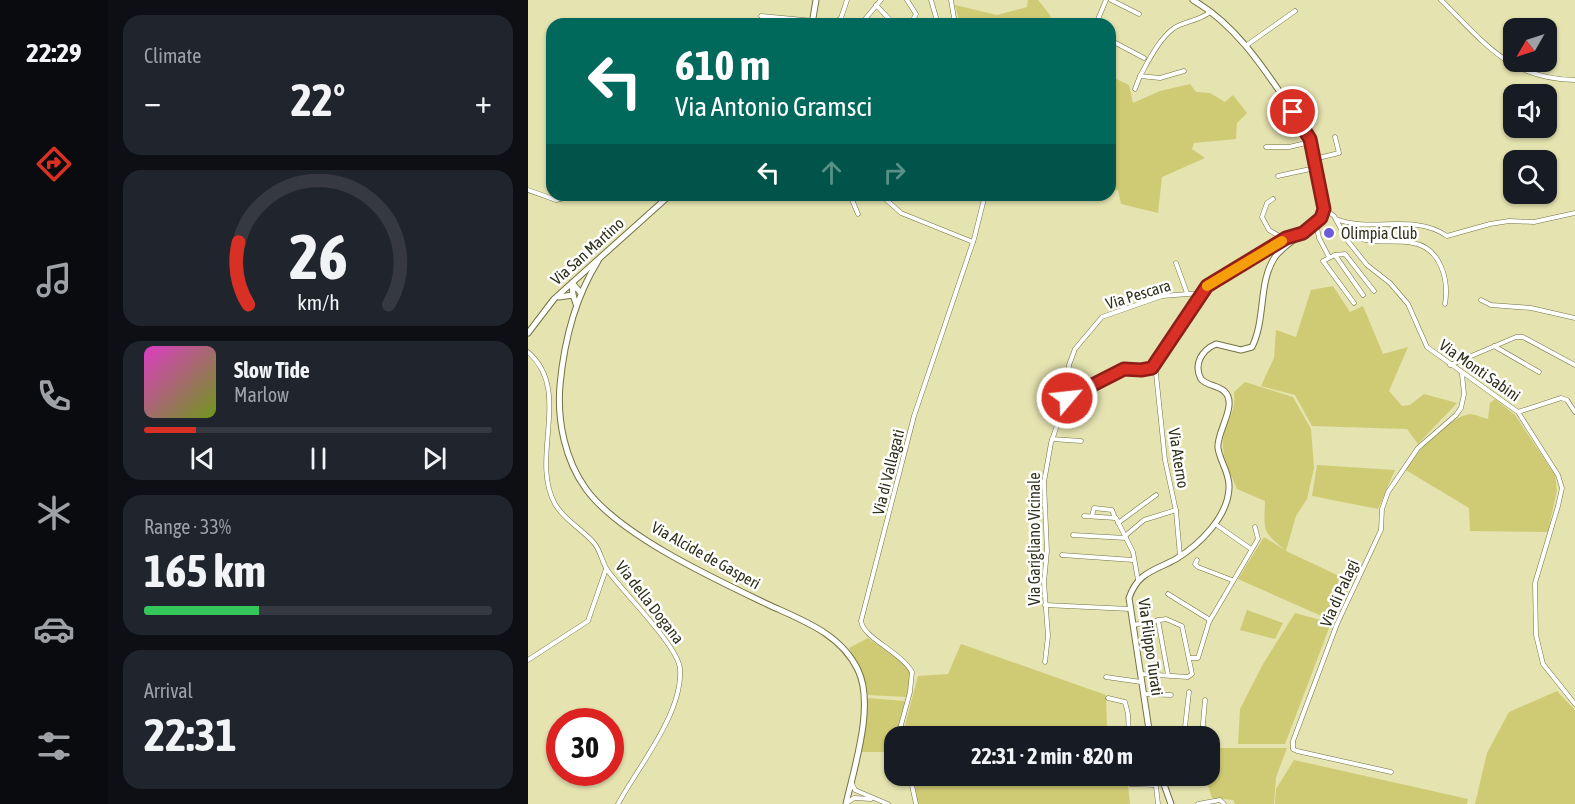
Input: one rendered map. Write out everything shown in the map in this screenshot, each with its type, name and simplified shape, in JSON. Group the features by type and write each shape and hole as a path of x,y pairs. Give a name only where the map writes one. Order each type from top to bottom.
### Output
{"street":[{"path":"814,18 816,0"},
{"path":"840,18 847,0"},
{"path":"866,18 881,0"},
{"path":"907,0 916,14 914,18"},
{"path":"931,0 936,18"},
{"path":"951,0 953,18"},
{"path":"1098,18 1106,0"},
{"path":"1112,0 1139,14"},
{"path":"1066,399 1114,373 1128,368 1147,369 1155,364 1201,293 1216,279 1284,239 1303,233 1321,218 1324,209 1310,142 1304,127 1246,45 1210,12 1193,0"},
{"path":"1441,0 1514,67 1540,77 1575,81"},
{"path":"876,5 888,18"},
{"path":"1246,45 1295,11"},
{"path":"1135,89 1140,76 1163,40 1175,28 1202,18 1210,12"},
{"path":"761,16 776,18"},
{"path":"1116,43 1144,58"},
{"path":"1140,76 1160,78 1184,71"},
{"path":"1314,160 1339,153 1335,137"},
{"path":"1266,147 1288,147 1310,142"},
{"path":"1278,176 1315,168"},
{"path":"528,190 546,196"},
{"path":"1273,199 1267,203 1262,217 1269,230 1284,239"},
{"name":"Via San Martino","path":"528,333 552,301 663,201"},
{"path":"853,201 858,214"},
{"path":"888,201 902,213 974,242"},
{"name":"Via di Vallagati","path":"901,726 910,692 912,672 899,655 867,634 861,621 914,416 974,242 984,201"},
{"name":"Via Monti Sabini","path":"1324,209 1336,219 1353,248 1408,304 1427,347 1518,412 1558,475 1561,485 1558,506 1537,572 1535,615 1541,660 1575,704"},
{"path":"1336,219 1353,224 1403,224 1434,230 1448,236 1490,224 1509,221 1534,222 1575,213"},
{"path":"1316,223 1319,238 1329,257"},
{"path":"1344,233 1348,232 1367,241 1415,243 1428,249 1442,265 1445,304"},
{"name":"Via Filippo Turati","path":"1149,726 1129,598 1138,580 1180,556 1208,532 1224,508 1229,493 1228,477 1218,445 1228,410 1228,398 1222,389 1203,381 1197,370 1201,357 1214,345 1241,350 1252,347 1269,267 1285,247 1303,233"},
{"path":"1448,236 1450,242"},
{"path":"1346,256 1353,248"},
{"path":"1354,303 1323,261 1335,255 1346,256 1357,252"},
{"path":"1335,255 1363,295"},
{"path":"1346,256 1374,291"},
{"name":"Via Alcide de Gasperi","path":"598,261 577,305 563,360 559,407 563,437 584,486 609,511 657,546 718,581 819,628 845,649 860,674 865,707 847,804"},
{"path":"1176,263 1187,293"},
{"path":"572,283 581,293"},
{"path":"572,283 577,305"},
{"name":"Via Pescara","path":"1066,399 1072,357 1100,318 1108,313 1158,297 1201,293"},
{"path":"552,301 562,295 573,295"},
{"path":"1481,300 1491,304 1531,308 1575,318"},
{"path":"1450,365 1510,338 1523,337 1575,365"},
{"path":"1493,345 1539,372"},
{"name":"Via della Dogana","path":"528,352 541,367 548,393 549,421 546,453 553,500 562,513 596,545 606,570 675,653 680,669 675,698 664,727 618,804"},
{"name":"Via Aterno","path":"1155,364 1165,460 1176,510 1180,556"},
{"name":"Via di Palagi","path":"1391,772 1298,751 1293,749 1293,741 1337,624 1381,530 1382,508 1388,492 1397,475 1418,448 1456,416 1463,402 1462,373"},
{"path":"1518,412 1561,398 1568,400 1575,412"},
{"path":"1066,399 1088,410"},
{"name":"Via Garigliano Vicinale","path":"1045,662 1048,636 1044,582 1047,551 1044,482 1052,439 1066,399"},
{"path":"1052,439 1081,441"},
{"path":"1118,523 1156,495"},
{"path":"1092,516 1094,508 1112,510 1133,552 1138,580"},
{"path":"1073,535 1126,537 1144,520 1176,510"},
{"path":"1084,516 1115,518"},
{"path":"1218,526 1251,549"},
{"path":"1189,658 1198,658 1210,620 1258,539 1255,527"},
{"path":"1062,555 1133,560"},
{"path":"1197,560 1195,564 1198,567 1232,580"},
{"path":"528,660 588,621 606,570"},
{"path":"1168,594 1210,620"},
{"path":"1045,605 1130,609"},
{"path":"1133,625 1166,619 1182,626 1191,676 1141,674"},
{"path":"1158,620 1168,675"},
{"path":"1106,677 1142,682"},
{"path":"1185,726 1189,692"},
{"path":"1144,694 1171,695"},
{"name":"Via Filippo Turati","path":"1108,698 1125,702 1129,726"},
{"path":"1203,726 1205,700"},
{"path":"851,781 855,790 888,804"},
{"path":"912,786 915,804"},
{"path":"1156,786 1158,804"},
{"path":"1164,786 1171,804"},
{"path":"855,790 849,793 854,798 875,800"},
{"path":"847,804 854,798"},
{"path":"1198,804 1220,800 1224,804"}],"shaded area":[{"path":"1028,0 1038,0 1051,18 958,18 955,5 997,15 1027,7"},
{"path":"1116,79 1129,85 1133,103 1160,91 1190,84 1196,92 1210,93 1225,102 1233,95 1247,113 1237,123 1236,139 1194,143 1192,149 1205,158 1162,177 1158,213 1121,204 1118,190 1116,190"},
{"path":"1333,286 1350,312 1363,306 1383,354 1408,347 1389,391 1402,406 1410,405 1424,394 1457,403 1418,444 1407,429 1312,426 1295,395 1261,386 1274,358 1276,330 1296,337 1311,290"},
{"path":"1245,382 1293,397 1311,429 1314,468 1307,499 1296,516 1286,551 1352,582 1333,621 1238,579 1264,537 1285,550 1272,539 1266,530 1265,501 1237,489 1224,455 1224,433 1233,409 1234,392"},
{"path":"1495,399 1515,415 1555,475 1557,490 1548,532 1470,531 1469,508 1404,469 1434,437 1452,422 1470,414 1488,419 1490,403"},
{"path":"1317,465 1395,470 1378,509 1312,496"},
{"path":"1247,610 1283,623 1275,639 1240,630"},
{"path":"1295,613 1331,623 1285,744 1238,744 1240,709 1263,664"},
{"path":"868,638 907,666 912,678 907,697 867,695 865,680 849,648"},
{"path":"961,644 1106,695 1107,726 905,726 918,676 948,674"},
{"path":"1557,691 1575,710 1575,804 1475,804 1487,753 1509,712"},
{"path":"867,698 905,701 899,726 884,726 884,752 861,752"},
{"path":"1220,748 1287,748 1276,777 1274,804 1235,804 1233,800 1212,798 1208,786 1220,786"},
{"path":"1294,760 1468,799 1467,804 1275,804 1276,789"},
{"path":"912,786 1128,786 1130,804 915,804"}],"slow traffic":[{"path":"1207,286 1282,241"}],"place":[{"name":"Olimpia Club","path":"1329,233"}],"route":[{"path":"1067,398 1124,369 1152,368 1188,311 1207,286 1286,238 1303,233 1321,218 1324,209 1317,184 1310,139 1293,112"}]}
